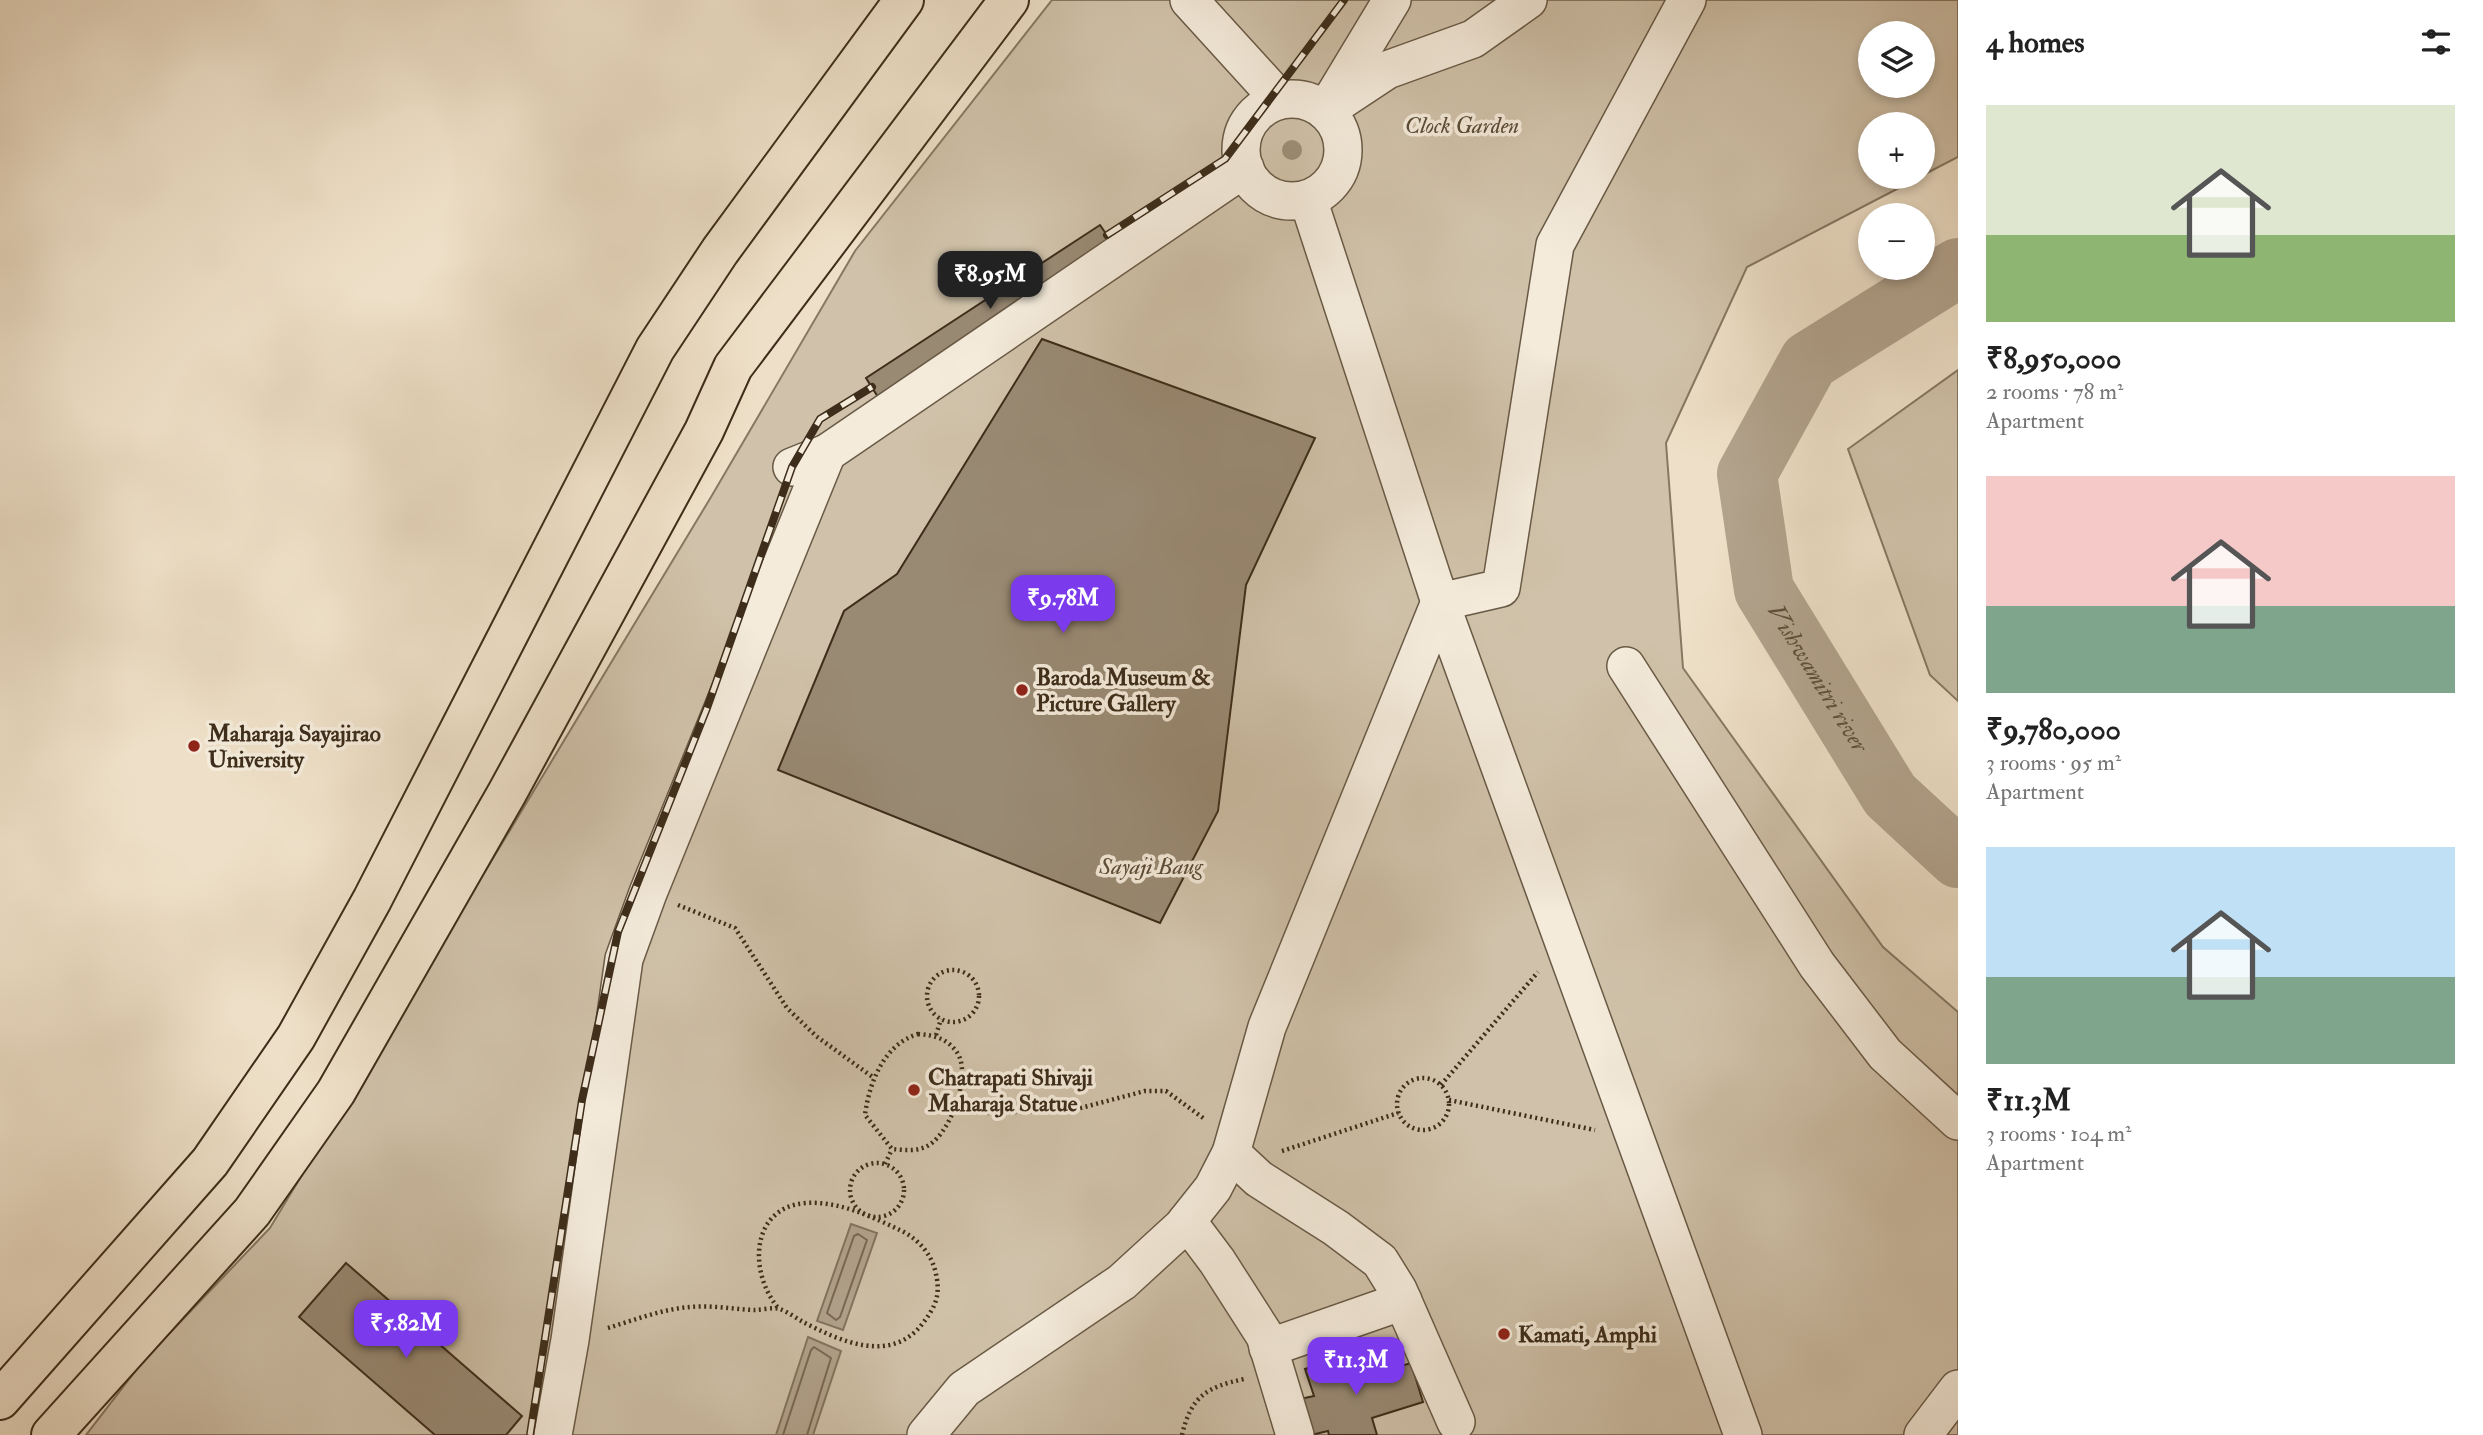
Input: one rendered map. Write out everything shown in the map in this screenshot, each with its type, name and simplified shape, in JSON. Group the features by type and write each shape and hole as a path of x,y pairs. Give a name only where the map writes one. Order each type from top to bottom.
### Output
{"highway":[{"path":"0,1400 210,1162 296,1037 372,900 656,349 720,251 904,0"},
{"path":"51,1435 252,1212 336,1092 507,793 704,431 733,367 1009,0"}],"lane":[{"path":"1189,0 1280,100"},
{"path":"1325,111 1392,0"},
{"path":"1325,111 1387,71 1473,39 1528,0"},
{"path":"1440,603 1501,588 1555,244 1687,0"},
{"path":"1304,99 1325,111 1341,132 1344,149 1342,165 1334,180 1323,192 1308,199 1291,201 1274,198 1260,190 1245,168 1241,144 1246,127 1256,113 1280,100 1304,99"},
{"path":"792,467 827,453 1245,168"},
{"path":"1308,199 1440,603 1743,1435"},
{"path":"553,1435 570,1340 624,959 648,892 827,453"},
{"path":"926,1435 964,1389 1122,1282 1187,1221 1236,1152 1266,1027 1440,603"},
{"path":"1626,666 1817,965 1885,1054 1958,1121"},
{"path":"1236,1152 1259,1179 1336,1228 1380,1261 1403,1301 1456,1422"},
{"path":"1187,1221 1217,1261 1265,1336 1295,1435"},
{"path":"1272,1360 1403,1301"},
{"path":"1923,1435 1958,1389"}],"path":[{"path":"648,892 735,928 787,1008 816,1036 874,1078"},
{"path":"1441,1085 1563,943"},
{"path":"944,972 962,972 970,976 979,991 976,1008 965,1020 948,1022 941,1019 930,1007 928,990 931,983 944,972"},
{"path":"936,1035 941,1019"},
{"path":"918,1034 936,1035 958,1052 963,1070 954,1111 943,1132 929,1146 909,1151 891,1149 865,1115 874,1078 905,1038 918,1034"},
{"path":"1426,1078 1441,1085 1449,1100 1446,1116 1434,1128 1426,1130 1409,1127 1398,1113 1398,1096 1409,1082 1426,1078"},
{"path":"954,1111 990,1113 1073,1110 1145,1091 1166,1091 1236,1152 1398,1113"},
{"path":"1449,1100 1635,1138"},
{"path":"884,1164 891,1149"},
{"path":"884,1164 899,1173 904,1189 903,1198 899,1206 886,1216 869,1216 854,1205 850,1187 853,1178 866,1165 884,1164"},
{"path":"806,1203 835,1205 869,1216 909,1235 932,1257 940,1292 933,1309 917,1331 898,1343 872,1348 828,1335 779,1309 767,1295 759,1275 758,1249 768,1226 781,1209 806,1203"},
{"path":"570,1340 690,1307 779,1309"},
{"path":"1181,1435 1194,1402 1217,1385 1272,1360"}],"green space":[{"name":"Sayaji Baug","path":"1052,0 1958,0 1958,157 1935,169 1935,112 1858,112 1858,189 1897,189 1870,203 1858,203 1858,209 1747,267 1666,443 1683,668 1883,947 1958,1012 1958,1435 86,1435 144,1360 270,1228 711,497 855,251"},
{"path":"1958,370 1958,701 1930,675 1848,449"}],"water":[{"path":"851,1224 877,1233 843,1330 817,1321"},
{"path":"808,1337 841,1351 813,1435 776,1435"}],"building":[{"path":"1100,225 1113,244 878,397 866,378"},
{"name":"Baroda Museum & Picture Gallery","path":"1042,339 1315,438 1246,585 1218,811 1160,923 778,770 844,611 897,574"},
{"path":"346,1263 522,1416 506,1435 435,1435 299,1317"},
{"path":"1351,1356 1358,1379 1411,1363 1423,1402 1372,1418 1377,1435 1329,1435 1328,1431 1311,1435 1300,1399 1314,1396 1305,1369"}],"waterway":[{"name":"Vishwamitri river","path":"1958,268 1809,361 1747,474 1764,590 1890,795 1958,858"}],"railway":[{"path":"1107,235 1225,159 1344,0"},
{"path":"530,1435 582,1100 618,932 707,708 792,467 820,419 872,387"}],"place":[{"name":"Baroda Museum & Picture Gallery","path":"1022,690"},
{"name":"Maharaja Sayajirao University","path":"194,746"},
{"name":"Chatrapati Shivaji Maharaja Statue","path":"914,1090"},
{"name":"Kamati, Amphi","path":"1504,1334"}],"park label":[{"name":"Clock Garden","path":"1462,125"}]}
